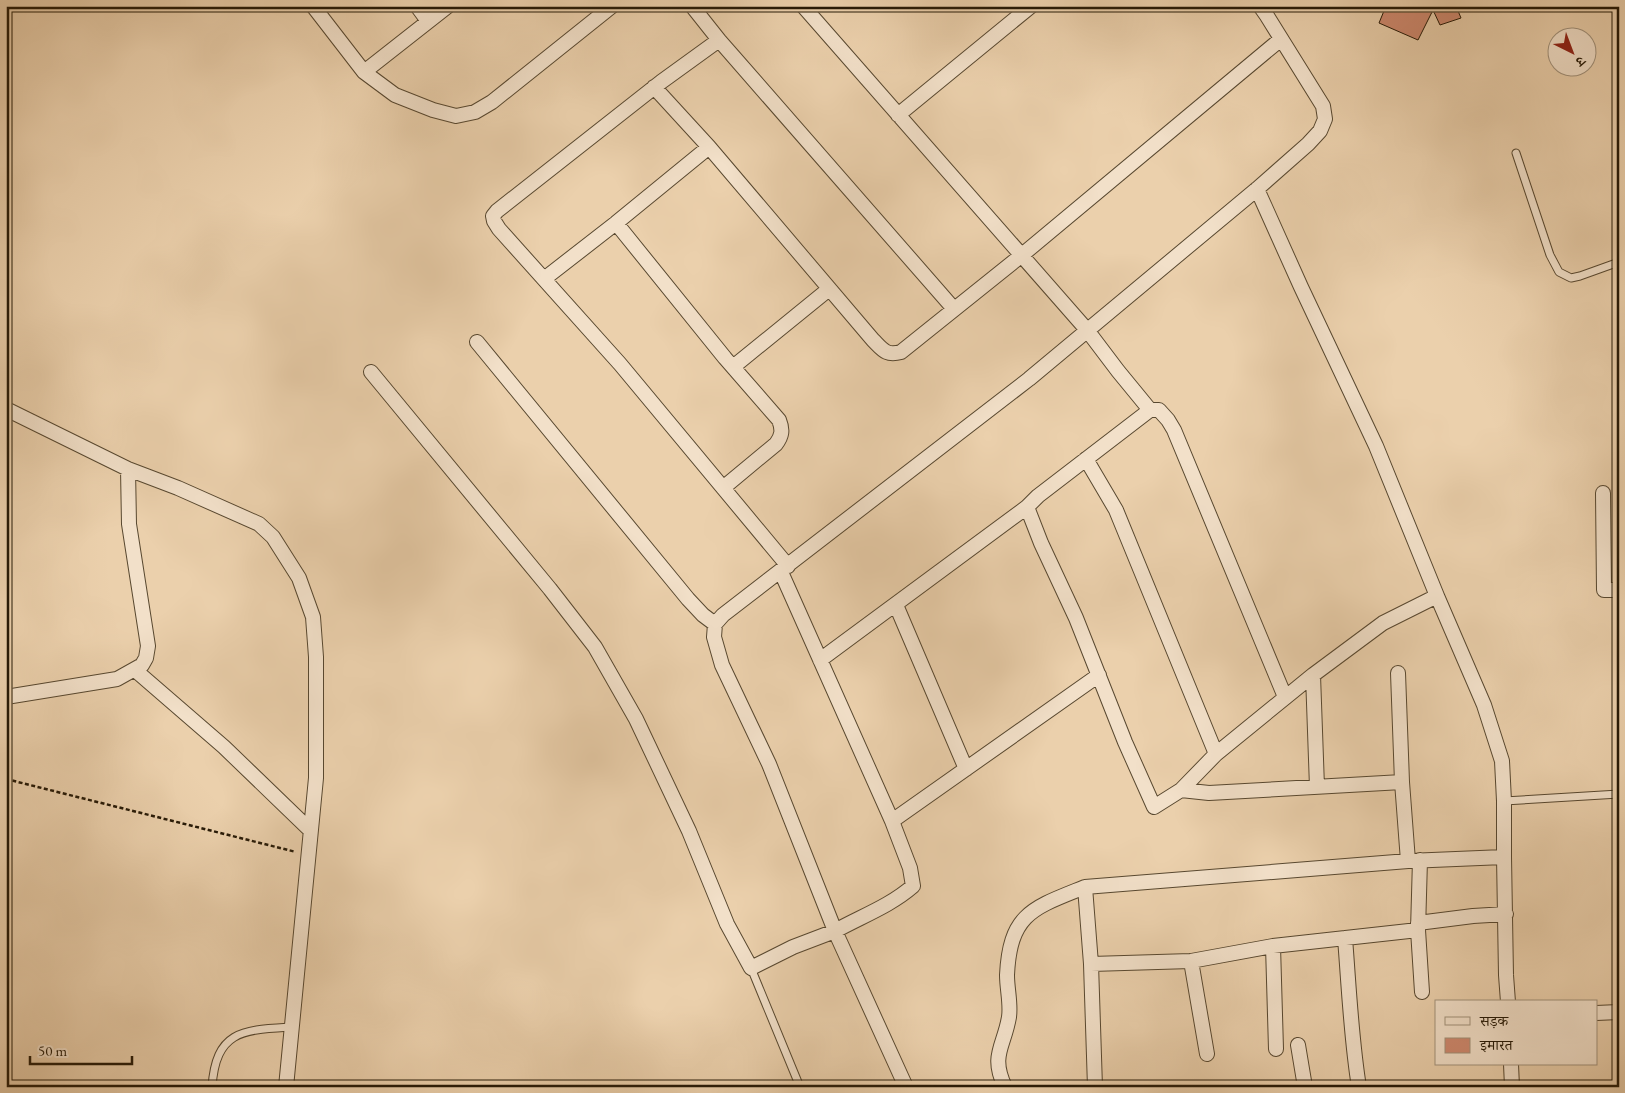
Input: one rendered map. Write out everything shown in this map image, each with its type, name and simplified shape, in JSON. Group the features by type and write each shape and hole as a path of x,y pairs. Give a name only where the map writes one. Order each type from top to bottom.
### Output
{"street":[{"path":"313,6 364,72 395,95 433,110 456,116 475,112 492,102 612,6"},
{"path":"417,6 428,21"},
{"path":"364,72 448,6"},
{"path":"692,6 719,40 954,309"},
{"path":"803,6 1087,330 1150,410"},
{"path":"898,114 1031,6"},
{"path":"906,1087 835,930 768,764 722,665 714,637 715,624 724,615 1029,379 1258,189 1320,132 1325,119 1323,106 1260,6"},
{"path":"654,87 709,146 873,340 883,350 892,354 901,352 1022,255 1282,39"},
{"path":"371,372 550,589 595,647 636,719 689,831 731,932 750,968 793,946 835,930 887,905 913,886 910,868 892,821 820,660 785,569 723,488 620,364 499,229 494,221 493,216 497,211 654,87 719,40"},
{"path":"544,279 616,223 709,146"},
{"path":"1258,189 1301,287 1376,446 1484,705 1502,761 1508,1000"},
{"path":"616,223 733,367 779,420 782,428 781,437 776,444 723,488"},
{"path":"733,367 829,289"},
{"path":"478,342 682,592 703,615 715,624"},
{"path":"6,409 128,468 259,524 278,544 299,578 313,617 316,657 316,778 307,855 286,1087"},
{"path":"820,660 1027,507 1150,410 1159,410 1174,430 1285,697"},
{"path":"1086,459 1116,510 1216,754"},
{"path":"6,697 116,679 135,670 142,665 146,658 148,646 130,524 128,468"},
{"path":"1603,493 1604,590 1619,590"},
{"path":"1027,507 1041,543 1076,618 1125,742 1154,808 1181,790 1216,754 1313,675 1383,624 1437,596"},
{"path":"896,605 966,769"},
{"path":"135,670 224,747 310,830"},
{"path":"1398,673 1402,782 1414,860 1422,992"},
{"path":"892,821 1099,675"},
{"path":"1313,675 1317,787"},
{"path":"1181,790 1208,792 1402,782"},
{"path":"1006,1087 1000,1075 998,1058 1000,1044 1006,1030 1009,1015 1007,975 1011,940 1030,912 1048,902 1085,888 1414,860 1504,857"},
{"path":"1085,888 1091,964 1095,1087"},
{"path":"1091,964 1191,961 1273,946 1345,938 1473,916 1506,914"},
{"path":"1345,938 1353,1044 1359,1087"},
{"path":"1273,946 1276,1049"},
{"path":"1191,961 1207,1054"},
{"path":"1598,1013 1619,1012"},
{"path":"1298,1045 1305,1087"},
{"path":"1511,1066 1512,1087"}],"lane":[{"path":"1516,153 1550,255 1559,272 1571,278 1619,262"},
{"path":"1504,801 1619,794"},
{"path":"750,968 800,1087"},
{"path":"212,1087 213,1072 218,1053 228,1040 241,1033 255,1029 291,1027"}],"path":[{"path":"6,779 307,855"}],"building":[{"path":"1386,6 1456,6 1461,18 1440,25 1433,10 1418,40 1379,23"}]}
